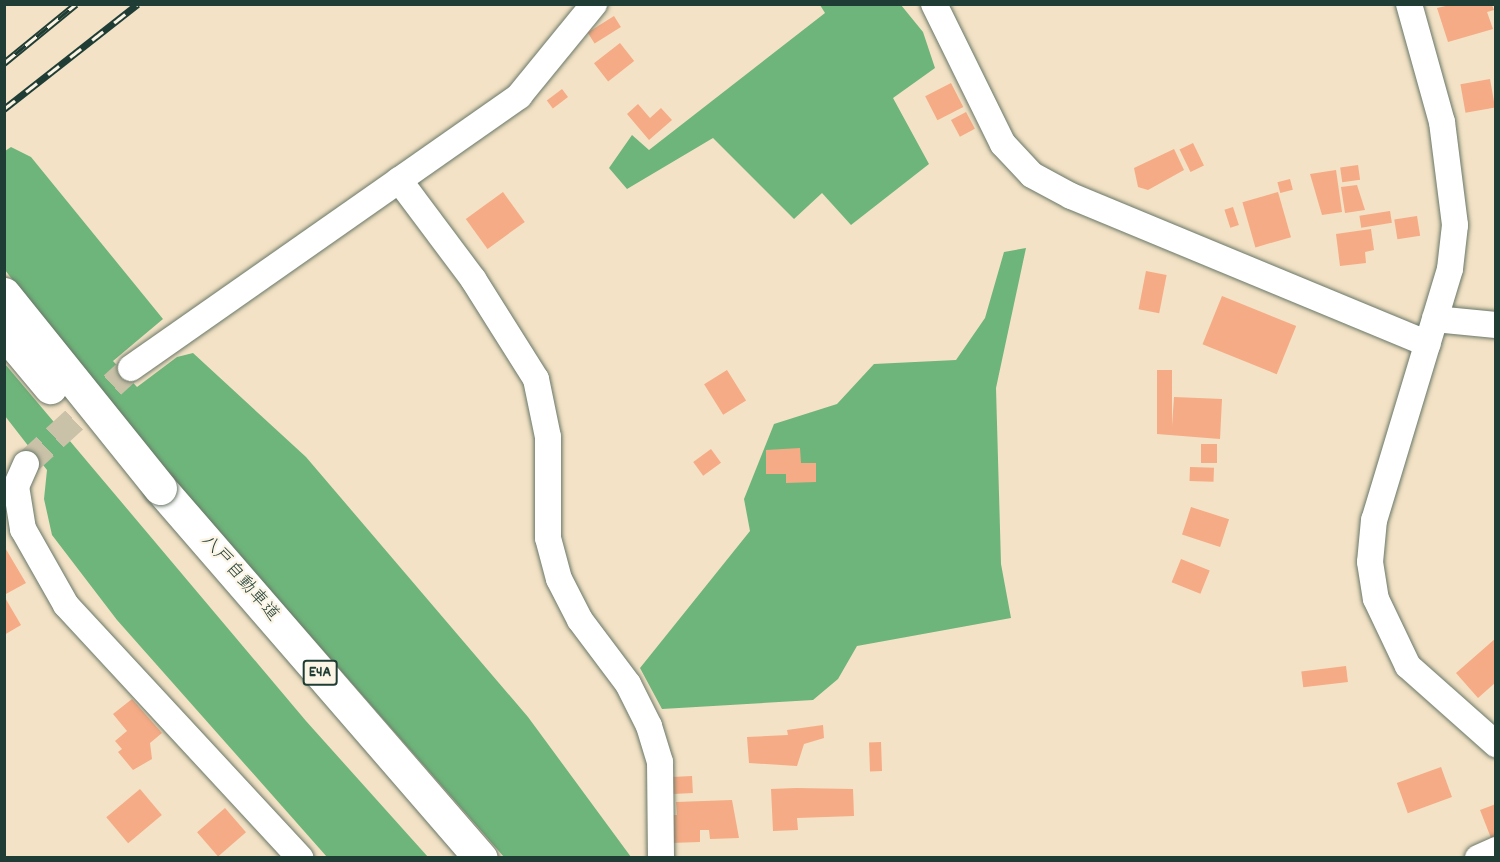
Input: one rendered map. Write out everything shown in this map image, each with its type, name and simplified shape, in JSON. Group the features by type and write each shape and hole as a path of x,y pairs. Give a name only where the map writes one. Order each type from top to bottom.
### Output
{"highway":[{"name":"八戸自動車道","path":"4,294 151,493 453,858"},
{"name":"八戸自動車道","path":"4,332 481,858"}],"street":[{"path":"131,368 519,96 594,4"},
{"path":"934,4 1003,144 1032,175 1071,196 1428,345"},
{"path":"1409,4 1453,180 1450,269 1374,520 1370,562 1376,599 1408,666 1496,744"},
{"path":"399,180 474,279 536,379 548,437 548,538 559,579 580,621 628,684 649,726 660,762 661,858"},
{"path":"1435,319 1496,325"},
{"path":"26,464 16,486 23,529 66,605 300,858"},
{"path":"1478,858 1496,850"}],"green space":[{"path":"820,5 901,5 923,32 935,68 893,98 929,164 851,225 822,193 794,219 713,138 627,189 609,168 632,135 649,150 825,13"},
{"path":"11,147 31,157 163,319 113,361 137,387 177,357 193,353 306,457 528,717 631,857 504,857 109,406 5,270 5,151"},
{"path":"1026,248 996,388 1001,564 1011,618 857,646 838,679 813,700 662,709 640,668 750,531 744,499 774,424 837,404 874,364 956,360 985,318 1004,252"},
{"path":"5,364 306,721 428,857 327,857 117,620 52,535 44,499 47,470 5,416"}],"building":[{"path":"1450,5 1492,5 1494,10 1487,12 1493,29 1448,42 1437,8"},
{"path":"614,16 621,27 595,43 588,32"},
{"path":"620,43 634,61 608,81 594,63"},
{"path":"1490,79 1495,108 1465,113 1460,84"},
{"path":"951,83 963,107 937,120 925,96"},
{"path":"562,89 568,97 553,108 547,100"},
{"path":"638,104 650,118 661,108 672,120 649,140 627,114"},
{"path":"966,112 975,129 960,137 951,120"},
{"path":"1193,143 1204,165 1190,172 1180,150"},
{"path":"1174,149 1184,170 1148,190 1138,187 1134,168"},
{"path":"1358,165 1360,180 1342,182 1340,168"},
{"path":"1336,170 1342,212 1322,215 1310,174"},
{"path":"1290,179 1293,190 1280,193 1277,182"},
{"path":"1357,185 1365,210 1345,213 1341,187"},
{"path":"503,192 525,222 488,249 466,219"},
{"path":"1278,192 1291,237 1255,247 1242,202"},
{"path":"1233,207 1239,225 1230,228 1224,210"},
{"path":"1390,211 1392,223 1361,228 1359,216"},
{"path":"1417,216 1420,236 1397,239 1394,220"},
{"path":"1371,229 1374,250 1365,252 1366,263 1340,266 1336,234"},
{"path":"1146,271 1167,275 1159,313 1139,309"},
{"path":"1222,296 1296,326 1277,374 1203,344"},
{"path":"727,370 746,401 723,415 704,384"},
{"path":"1157,370 1172,370 1172,426 1174,397 1222,399 1220,439 1157,434"},
{"path":"1201,444 1217,444 1217,463 1201,463"},
{"path":"800,448 801,463 816,463 816,482 786,483 786,474 766,474 766,450"},
{"path":"711,449 721,463 703,476 693,462"},
{"path":"1190,467 1214,468 1213,482 1190,481"},
{"path":"1191,507 1229,519 1220,547 1182,535"},
{"path":"4,546 26,583 4,595"},
{"path":"1181,559 1210,571 1200,594 1172,582"},
{"path":"4,596 21,625 4,635"},
{"path":"1496,638 1496,682 1478,698 1456,673"},
{"path":"1346,666 1348,682 1303,687 1301,671"},
{"path":"132,699 162,733 150,743 152,759 133,770 118,752 122,749 115,741 127,731 113,714"},
{"path":"823,725 824,738 804,744 797,766 749,763 747,737 788,735 787,730"},
{"path":"869,742 881,742 882,771 870,771"},
{"path":"1441,767 1452,797 1408,813 1397,783"},
{"path":"692,776 693,793 673,794 672,777"},
{"path":"140,789 162,815 128,843 106,817"},
{"path":"771,789 853,789 854,816 797,818 798,830 773,831"},
{"path":"732,800 739,838 710,839 709,830 700,830 700,842 670,843 669,815 677,815 676,802"},
{"path":"1496,804 1496,836 1491,838 1480,810"},
{"path":"225,808 246,832 218,856 197,832"}],"tunnel":[{"path":"26,464 131,368"}],"railway":[{"path":"4,63 76,4"},
{"path":"4,109 138,4"}]}
